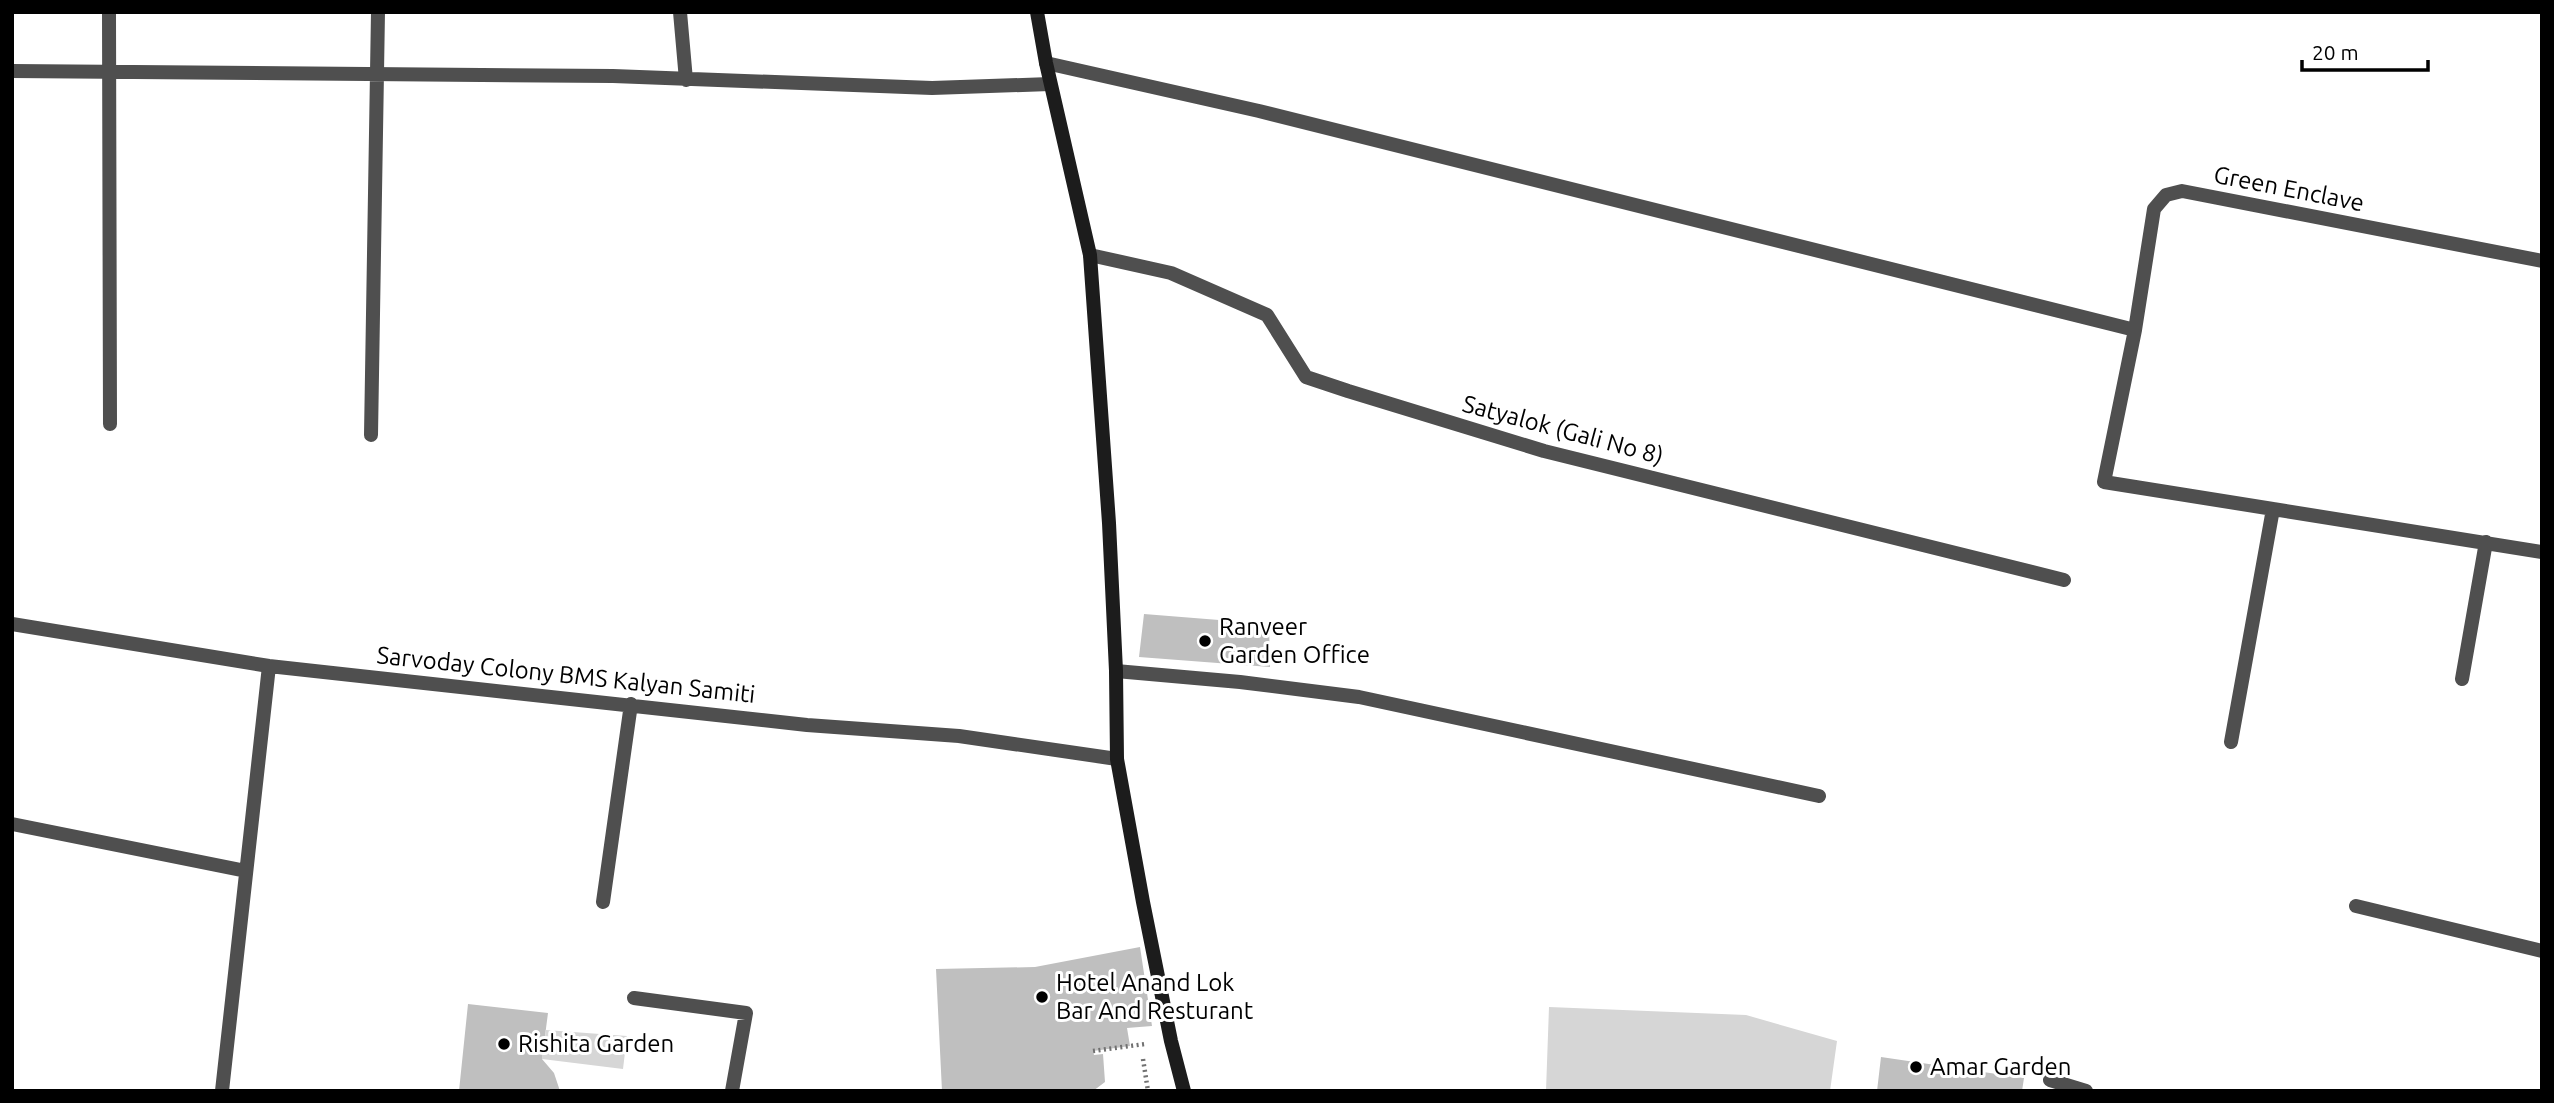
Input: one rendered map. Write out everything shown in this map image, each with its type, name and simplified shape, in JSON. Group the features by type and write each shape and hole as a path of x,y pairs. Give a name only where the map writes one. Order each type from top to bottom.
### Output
{"street":[{"path":"109,12 110,424"},
{"path":"372,435 378,12"},
{"path":"680,12 686,80"},
{"path":"1038,12 1045,64 1090,255 1116,671 1117,759 1171,1041 1184,1091"},
{"path":"1045,64 1259,111 2135,330"},
{"path":"12,71 613,76 932,88 1050,85"},
{"name":"Green Enclave","path":"2273,509 2104,482 2135,330 2154,209 2166,195 2182,191 2542,261"},
{"name":"Satyalok (Gali No 8)","path":"1090,255 1171,273 1267,316 1306,377 1544,451 2064,580"},
{"path":"2231,742 2273,509 2542,552"},
{"path":"2462,679 2486,542"},
{"name":"Sarvoday Colony BMS Kalyan Samiti","path":"12,624 269,666 807,725 959,736 1117,759"},
{"path":"222,1091 269,666"},
{"path":"1116,671 1240,682 1359,698 1819,796"},
{"path":"603,902 631,704"},
{"path":"12,824 246,871"},
{"path":"2356,906 2542,951"},
{"path":"634,998 746,1013 732,1091"},
{"path":"2050,1080 2086,1091"}],"path":[{"path":"1093,1051 1171,1041"}],"shaded area":[{"path":"1549,1007 1746,1015 1837,1041 1830,1091 1546,1091"},
{"path":"546,1030 627,1036 623,1069 542,1059"}],"building":[{"name":"Ranveer Garden Office","path":"1144,614 1269,624 1270,667 1139,657"},
{"name":"Hotel Anand Lok Bar And Resturant","path":"1140,947 1152,1026 1127,1028 1130,1046 1093,1051 1094,1055 1103,1054 1105,1082 1093,1091 942,1091 936,969 1035,967"},
{"name":"Rishita Garden","path":"468,1004 548,1013 542,1059 554,1073 560,1091 459,1091"},
{"name":"Amar Garden","path":"1881,1057 2024,1078 2022,1091 1877,1091"}],"place":[{"name":"Ranveer Garden Office","path":"1205,641"},
{"name":"Hotel Anand Lok Bar And Resturant","path":"1042,997"},
{"name":"Rishita Garden","path":"504,1044"},
{"name":"Amar Garden","path":"1916,1067"}]}
